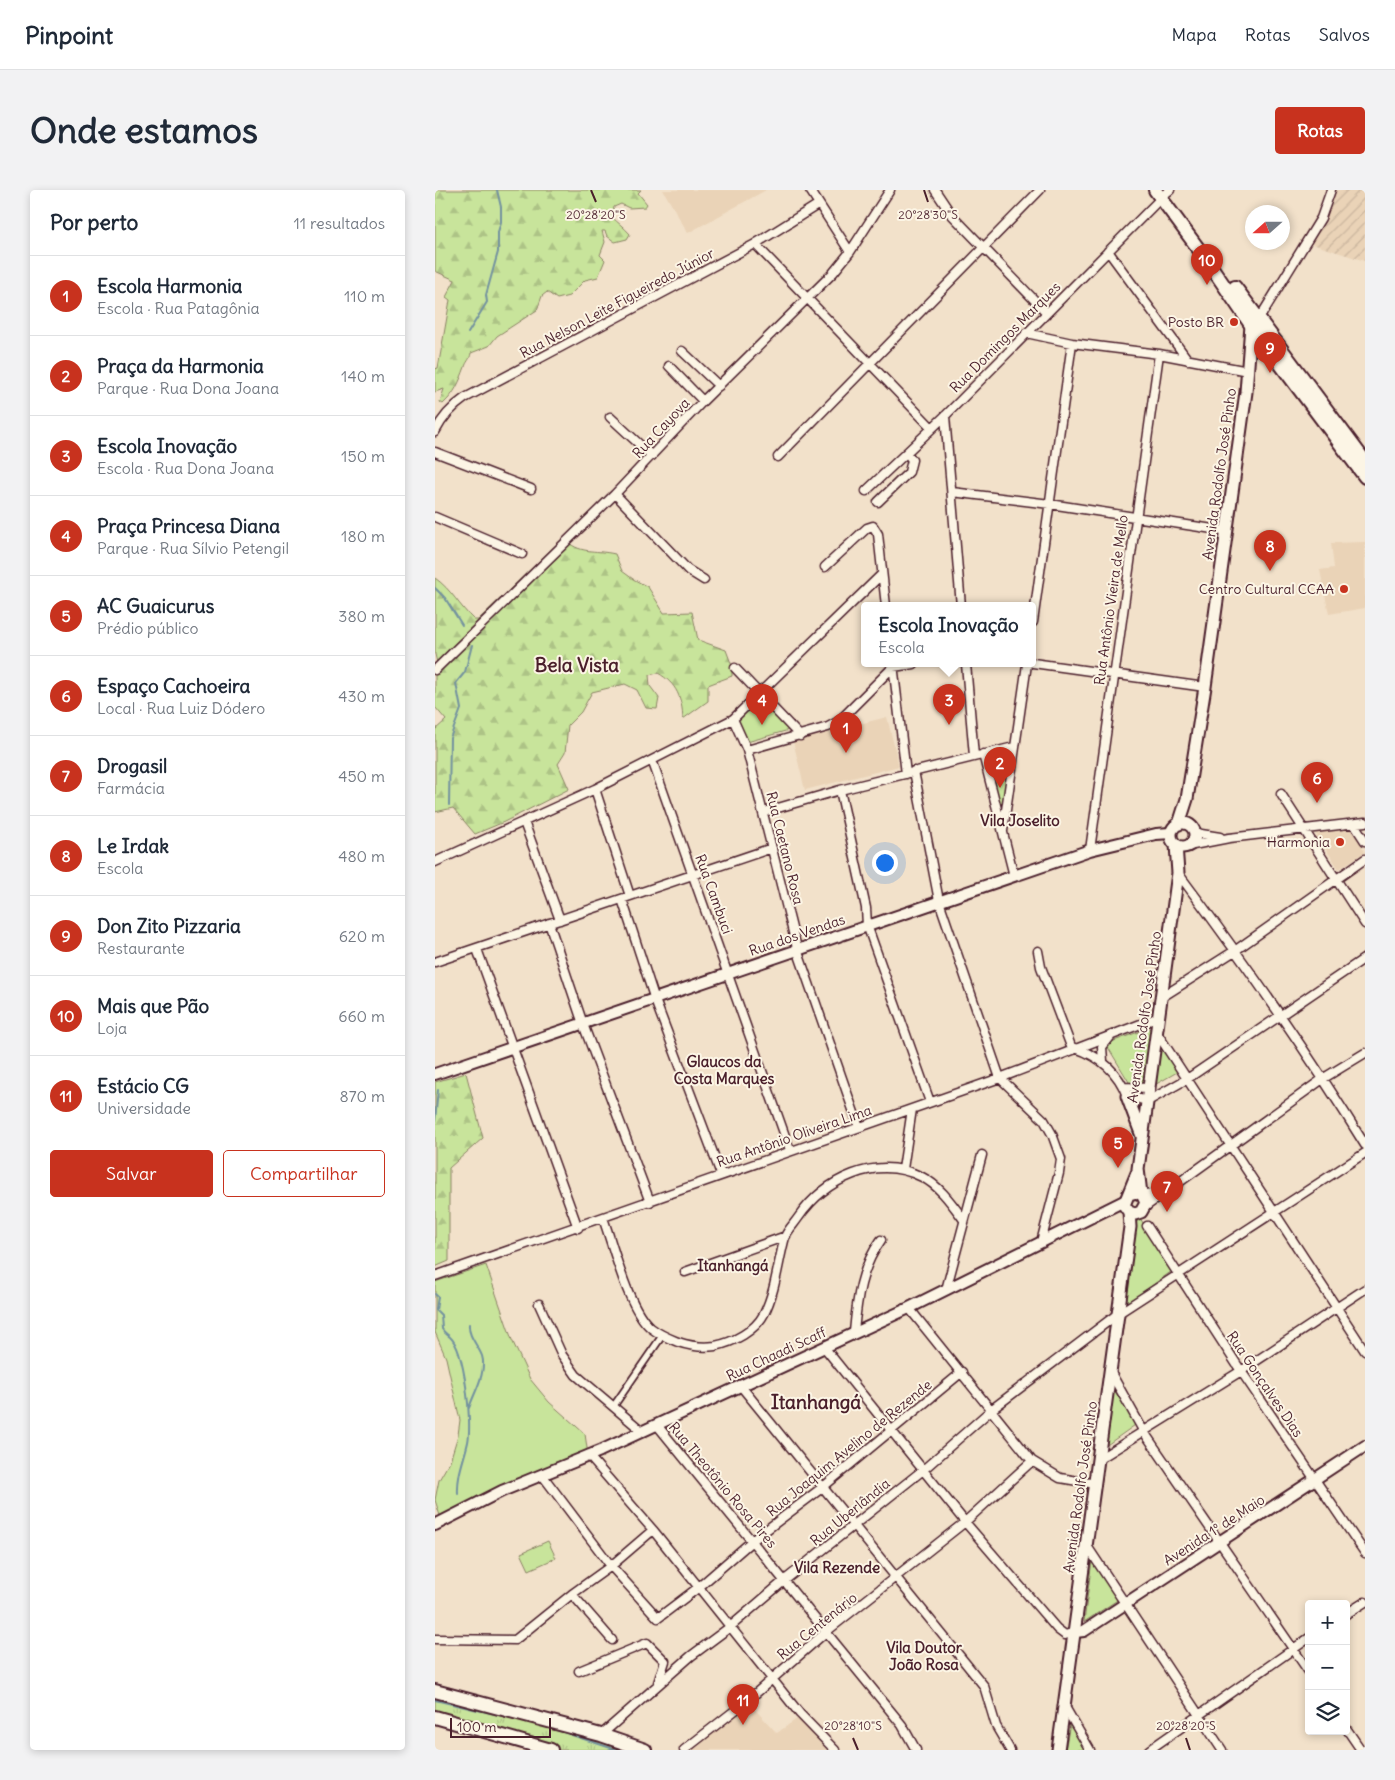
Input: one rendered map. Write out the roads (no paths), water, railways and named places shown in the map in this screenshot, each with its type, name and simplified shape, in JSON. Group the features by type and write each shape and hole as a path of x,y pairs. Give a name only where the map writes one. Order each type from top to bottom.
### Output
{"main road":[{"path":"1163,192 1365,477"},
{"path":"1259,326 1365,461"},
{"name":"Avenida Rodolfo José Pinho","path":"1187,799 1205,687 1248,366 1259,326"},
{"path":"1175,828 1187,799"},
{"path":"1184,845 1193,841 1193,830 1187,799"},
{"path":"1175,828 1185,823 1193,830"},
{"name":"Avenida Rodolfo José Pinho","path":"1131,1227 1143,1202 1139,1169 1184,845 1175,828"},
{"path":"1125,1091 1143,1138"},
{"name":"Avenida Rodolfo José Pinho","path":"1058,1750 1131,1227 1127,1198 1139,1169"},
{"path":"1127,1198 1143,1202 1135,1214 1129,1212"},
{"path":"435,1692 601,1735 645,1750"},
{"path":"435,1717 551,1750"}],"street":[{"path":"810,190 850,252"},
{"name":"Rua Cayova","path":"435,670 615,494 703,401 833,273 850,252 890,190"},
{"path":"935,190 951,214 1046,312"},
{"path":"778,457 1040,190"},
{"path":"1259,326 1321,218 1331,190"},
{"name":"Rua Domingos Marques","path":"866,492 945,416 1108,251 1163,192"},
{"name":"Rua Nelson Leite Figueiredo Júnior","path":"435,432 442,419 455,404 465,398 755,244 819,204"},
{"path":"755,244 869,365 932,428"},
{"path":"1108,251 1188,360"},
{"path":"1026,333 1072,343 1159,354 1188,360 1248,366"},
{"path":"1036,602 1072,343"},
{"path":"682,351 719,386"},
{"name":"Rua Antônio Vieira de Mello","path":"1090,850 1159,354"},
{"path":"669,366 703,401"},
{"path":"945,416 961,602"},
{"path":"610,417 652,456"},
{"path":"435,452 531,489"},
{"path":"878,502 909,472 912,460 907,452"},
{"path":"952,492 1135,516 1226,531"},
{"path":"615,494 688,570 704,580"},
{"path":"435,517 522,554"},
{"path":"825,567 871,526 877,530 886,602"},
{"path":"435,862 595,788 733,719 882,574"},
{"path":"1036,663 1205,687"},
{"path":"747,750 800,736 839,721 891,667"},
{"path":"893,667 910,772 939,901 1000,1078 1044,1120 1052,1134 1061,1159 1041,1242"},
{"path":"966,667 974,756"},
{"path":"1003,831 1027,667"},
{"path":"735,668 800,736"},
{"name":"Rua Caetano Rosa","path":"733,719 747,750 798,952 859,1128"},
{"path":"763,812 840,790 1014,747"},
{"path":"983,754 1014,876"},
{"name":"Rua Cambuci","path":"652,760 790,1150"},
{"path":"595,788 631,896"},
{"path":"840,790 866,908 867,925 930,1102"},
{"path":"1281,794 1365,924"},
{"path":"524,822 560,920"},
{"path":"1184,845 1304,828 1365,822"},
{"path":"1354,824 1365,841"},
{"name":"Rua dos Vendas","path":"435,1074 655,1000 728,973 798,952 867,925 1090,850 1175,828"},
{"path":"1193,830 1229,838"},
{"path":"435,962 694,876 772,848"},
{"path":"1162,997 1236,950 1365,859"},
{"path":"1179,871 1324,1078 1365,1145"},
{"path":"622,899 655,1000 721,1174"},
{"path":"549,924 583,1024 650,1202"},
{"path":"477,948 578,1228"},
{"path":"1038,951 1041,968 1073,1049 1103,1060"},
{"path":"1112,1034 1102,1047 1103,1060 1125,1091 1148,1101 1187,1079 1365,958"},
{"name":"Rua Antônio Oliveira Lima","path":"435,1276 578,1228 721,1174 1000,1078 1159,1017"},
{"path":"1157,1033 1365,1351"},
{"path":"1143,1202 1166,1191 1324,1078 1365,1053"},
{"path":"1125,1091 1149,1088"},
{"path":"903,1170 912,1109"},
{"name":"Rua Uberlândia","path":"601,1735 691,1656 730,1627 785,1580 923,1470 991,1410 1119,1313 1365,1153"},
{"path":"946,1290 982,1155"},
{"path":"603,1218 634,1306 650,1327 662,1336 688,1345 705,1347 722,1344 741,1336 756,1326 765,1313 774,1286 785,1236 805,1208 828,1186 866,1170 887,1168 903,1170 922,1177 935,1185 964,1220"},
{"path":"1143,1202 1166,1191"},
{"name":"Rua Chaadi Scaff","path":"435,1525 503,1491 543,1476 657,1425 909,1308 1127,1198"},
{"name":"Rua Gonçalves Dias","path":"1147,1226 1241,1371 1365,1553"},
{"path":"685,1272 785,1236"},
{"path":"854,1332 857,1296 864,1268 881,1240"},
{"path":"1099,1459 1241,1371 1365,1289"},
{"path":"539,1304 562,1355 576,1376 642,1431"},
{"path":"909,1308 1032,1461 1060,1478 1095,1484"},
{"path":"613,1407 662,1336"},
{"path":"824,1347 965,1522 1061,1633 1069,1635 1075,1632"},
{"name":"Rua Joaquim Avelino de Rezende","path":"611,1566 658,1618 699,1587 753,1540 823,1487 962,1372"},
{"path":"1111,1373 1144,1432 1305,1666"},
{"path":"740,1385 984,1686 996,1726 1010,1750"},
{"name":"Rua Theotônio Rosa Pires","path":"657,1425 753,1540 902,1725 916,1750"},
{"name":"Avenida 1º de Maio","path":"1075,1632 1084,1631 1127,1604 1365,1446"},
{"path":"588,1455 653,1530 801,1714 835,1750"},
{"name":"Rua Centenário","path":"684,1750 772,1679 827,1631 965,1522 1032,1461"},
{"path":"543,1476 611,1566"},
{"path":"435,1639 515,1640 572,1594 611,1566 653,1530"},
{"path":"1087,1546 1222,1750"},
{"path":"572,1594 612,1640"},
{"path":"1350,1611 1365,1602"},
{"path":"1149,1750 1305,1640"},
{"path":"579,1671 647,1643 665,1661 658,1685"},
{"path":"1065,1707 1090,1750"},
{"path":"1350,1734 1361,1750"}],"waterway":[{"path":"468,333 487,302 486,295 498,252 501,207 497,190"},
{"path":"435,588 445,598 462,625"},
{"path":"449,805 450,738 461,709 456,683 465,672 472,645"},
{"path":"435,1121 438,1090"},
{"path":"435,1294 438,1297 436,1310 441,1315 442,1329 455,1344 460,1356 468,1403 468,1442 460,1474 458,1494"},
{"path":"469,1324 470,1333 482,1356 483,1362 481,1376 469,1408"},
{"path":"435,1700 520,1720"},
{"path":"551,1728 617,1750"}],"place":[{"name":"Mais que Pão","path":"1207,285"},
{"name":"Posto BR","path":"1234,322"},
{"name":"Don Zito Pizzaria","path":"1270,373"},
{"name":"Le Irdak","path":"1270,571"},
{"name":"Centro Cultural CCAA","path":"1344,589"},
{"name":"Praça Princesa Diana","path":"762,725"},
{"name":"Escola Inovação","path":"949,725"},
{"name":"Escola Harmonia","path":"846,753"},
{"name":"Praça da Harmonia","path":"1000,788"},
{"name":"Espaço Cachoeira","path":"1317,803"},
{"name":"Harmonia","path":"1340,842"},
{"name":"AC Guaicurus","path":"1118,1168"},
{"name":"Drogasil","path":"1167,1212"},
{"name":"Estácio CG","path":"743,1725"}],"district":[{"name":"Bela Vista","path":"577,665"},
{"name":"Vila Joselito","path":"1020,821"},
{"name":"Glaucos da Costa Marques","path":"724,1070"},
{"name":"Itanhangá","path":"733,1266"},
{"name":"Itanhangá","path":"816,1402"},
{"name":"Vila Rezende","path":"837,1568"},
{"name":"Vila Doutor João Rosa","path":"924,1656"}]}
